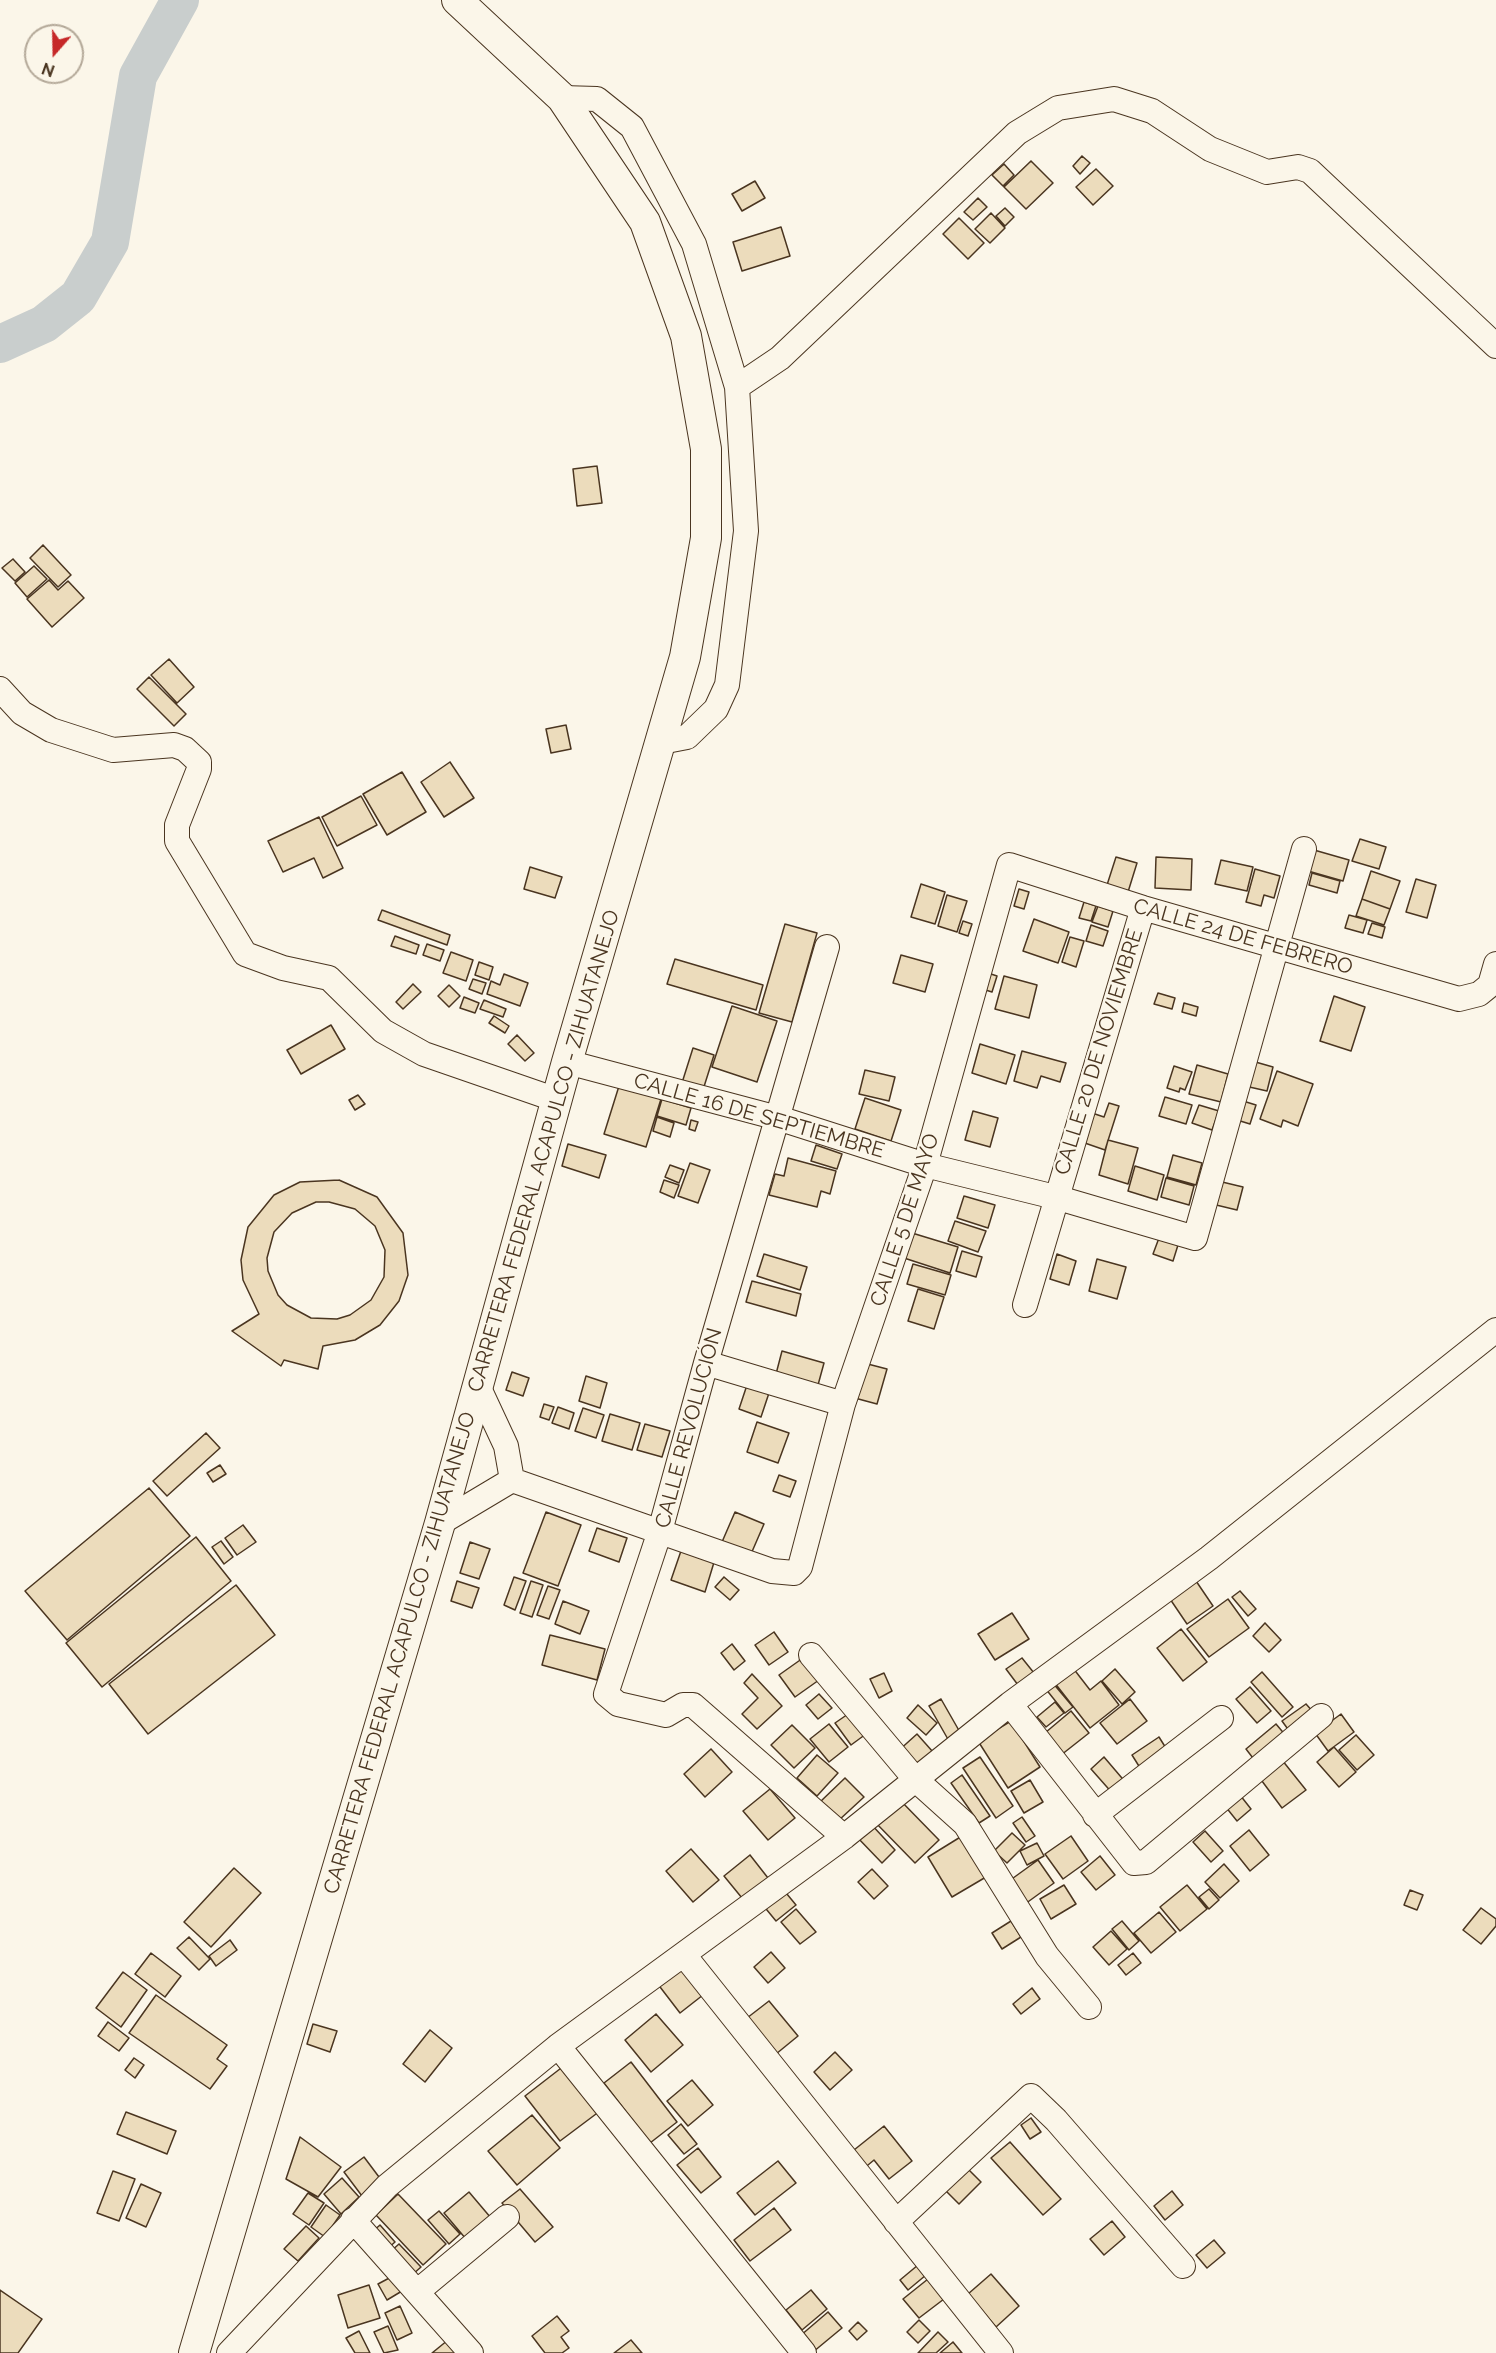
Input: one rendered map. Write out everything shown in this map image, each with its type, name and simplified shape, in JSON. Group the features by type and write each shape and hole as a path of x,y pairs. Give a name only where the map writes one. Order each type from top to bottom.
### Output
{"main road":[{"name":"CARRETERA FEDERAL ACAPULCO - ZIHUATANEJO","path":"194,2353 441,1523 567,1062 685,657 706,538 706,450 686,336 645,222 562,98 457,0"}],"street":[{"path":"562,98 597,99 632,127 694,244 737,387 746,531 727,685 716,709 687,737 661,742"},
{"path":"737,387 780,358 1017,133 1058,108 1114,99 1152,111 1210,149 1267,172 1298,167 1310,171 1496,346"},
{"path":"0,689 22,713 51,730 113,750 174,745 185,749 199,762 199,769 177,825 177,841 245,954 283,968 329,978 383,1031 424,1054 557,1100"},
{"path":"1277,948 1304,849"},
{"name":"CALLE 24 DE FEBRERO","path":"1009,865 1277,948 1459,999 1479,994 1490,985 1496,964"},
{"name":"CALLE 5 DE MAYO","path":"660,1531 772,1571 794,1573 800,1567 843,1404 925,1165 1009,865"},
{"name":"CALLE 20 DE NOVIEMBRE","path":"1025,1305 1055,1197 1143,908"},
{"name":"CALLE REVOLUCIÓN","path":"827,948 706,1363 660,1531 606,1694 618,1704 645,1712 666,1714 684,1705 693,1705 844,1837"},
{"name":"CALLE 16 DE SEPTIEMBRE","path":"567,1062 778,1118 925,1165 1055,1197 1195,1238 1277,948"},
{"path":"229,2353 387,2186 558,2046 844,1837 1010,1704 1209,1558 1496,1330"},
{"path":"706,1363 843,1404"},
{"path":"478,1386 506,1446 513,1479"},
{"path":"513,1479 660,1531"},
{"path":"441,1523 513,1479"},
{"path":"811,1655 915,1779 965,1824 1047,1956 1089,2007"},
{"path":"1010,1704 1134,1863 1146,1862 1321,1716"},
{"path":"1095,1815 1221,1718"},
{"path":"684,1955 1001,2353"},
{"path":"558,2046 804,2353"},
{"path":"896,2222 1031,2096 1056,2120 1183,2266"},
{"path":"418,2291 507,2217"},
{"path":"353,2220 471,2353"}],"building":[{"path":"1082,156 1090,163 1080,174 1073,166"},
{"path":"1031,161 1053,183 1026,209 1004,187"},
{"path":"1004,164 1014,175 1003,186 992,175"},
{"path":"1096,169 1113,186 1093,205 1076,187"},
{"path":"755,181 765,198 742,211 732,194"},
{"path":"978,198 987,207 973,220 964,212"},
{"path":"1005,208 1014,217 1005,226 996,216"},
{"path":"991,213 1005,228 990,243 975,229"},
{"path":"959,218 984,243 968,259 943,234"},
{"path":"781,227 790,256 742,271 733,242"},
{"path":"597,466 602,503 577,506 573,469"},
{"path":"43,545 71,575 58,587 30,558"},
{"path":"13,559 25,572 15,581 2,568"},
{"path":"34,566 47,579 27,597 15,583"},
{"path":"49,580 58,590 68,581 84,598 52,627 27,599"},
{"path":"169,659 194,687 177,703 151,675"},
{"path":"149,677 186,714 174,726 137,689"},
{"path":"566,725 571,749 551,753 546,729"},
{"path":"450,762 474,798 444,817 421,782"},
{"path":"402,772 426,812 387,835 363,794"},
{"path":"361,796 377,825 337,846 322,817"},
{"path":"319,817 343,868 323,878 314,858 283,872 268,841"},
{"path":"1360,839 1386,847 1379,869 1352,861"},
{"path":"1314,850 1349,860 1343,881 1308,871"},
{"path":"1116,857 1137,863 1128,892 1107,885"},
{"path":"1156,857 1192,859 1191,890 1155,888"},
{"path":"1221,860 1253,867 1247,891 1215,884"},
{"path":"530,867 562,877 555,898 524,889"},
{"path":"1255,869 1280,876 1274,898 1264,895 1261,906 1246,902"},
{"path":"1371,871 1400,881 1390,909 1362,899"},
{"path":"1312,873 1340,881 1337,893 1309,885"},
{"path":"1416,879 1436,885 1427,918 1406,912"},
{"path":"921,884 945,892 935,924 911,917"},
{"path":"1019,889 1029,892 1024,909 1014,906"},
{"path":"947,895 967,901 957,932 938,926"},
{"path":"1362,899 1390,909 1384,925 1356,916"},
{"path":"1084,902 1096,906 1091,921 1079,918"},
{"path":"1098,906 1113,911 1108,927 1092,922"},
{"path":"382,910 450,935 447,945 378,920"},
{"path":"1349,915 1367,920 1363,933 1345,928"},
{"path":"1034,919 1069,932 1058,963 1023,951"},
{"path":"963,921 972,924 968,936 959,933"},
{"path":"1372,923 1385,927 1382,938 1368,934"},
{"path":"785,924 817,933 792,1022 759,1013"},
{"path":"1091,925 1108,931 1103,946 1086,941"},
{"path":"395,936 419,945 416,954 391,946"},
{"path":"1070,937 1084,941 1076,967 1062,962"},
{"path":"427,944 444,950 440,961 423,955"},
{"path":"451,952 473,960 466,981 443,973"},
{"path":"901,955 933,964 925,992 893,983"},
{"path":"675,959 763,985 756,1010 667,984"},
{"path":"479,962 493,967 489,980 475,975"},
{"path":"982,971 997,976 992,992 976,987"},
{"path":"504,974 528,983 520,1006 487,994 491,981 500,985"},
{"path":"1004,976 1037,985 1029,1018 995,1009"},
{"path":"473,979 486,983 482,994 469,989"},
{"path":"413,984 421,992 403,1009 396,1002"},
{"path":"449,985 460,996 449,1007 438,996"},
{"path":"1158,993 1175,998 1172,1009 1154,1004"},
{"path":"1334,996 1365,1007 1351,1051 1320,1041"},
{"path":"464,997 479,1003 475,1013 460,1008"},
{"path":"484,1000 506,1009 503,1017 480,1009"},
{"path":"1184,1003 1198,1007 1196,1016 1182,1012"},
{"path":"732,1006 777,1021 757,1082 712,1067"},
{"path":"494,1016 509,1026 505,1033 489,1023"},
{"path":"331,1025 345,1049 301,1074 287,1050"},
{"path":"517,1035 534,1053 525,1061 508,1044"},
{"path":"980,1044 1015,1055 1006,1084 972,1073"},
{"path":"693,1048 714,1055 702,1093 681,1086"},
{"path":"1022,1051 1066,1063 1060,1082 1041,1076 1037,1088 1014,1081"},
{"path":"1252,1061 1273,1067 1267,1091 1245,1086"},
{"path":"1197,1065 1228,1074 1221,1102 1189,1094"},
{"path":"1174,1066 1192,1072 1185,1090 1180,1088 1179,1092 1167,1088"},
{"path":"865,1070 895,1077 889,1101 859,1094"},
{"path":"1277,1071 1313,1084 1298,1126 1283,1120 1281,1127 1260,1119"},
{"path":"619,1086 661,1099 646,1147 604,1134"},
{"path":"358,1095 365,1104 355,1110 349,1100"},
{"path":"1165,1097 1192,1105 1186,1124 1159,1116"},
{"path":"865,1098 901,1110 891,1141 855,1129"},
{"path":"662,1099 691,1108 686,1125 657,1116"},
{"path":"1243,1101 1256,1105 1250,1124 1237,1120"},
{"path":"1109,1103 1119,1106 1105,1150 1079,1141 1089,1112 1104,1117"},
{"path":"1199,1105 1219,1111 1212,1130 1192,1123"},
{"path":"973,1111 998,1118 990,1147 965,1140"},
{"path":"657,1117 674,1123 670,1137 653,1131"},
{"path":"691,1120 698,1122 695,1131 689,1129"},
{"path":"1108,1140 1138,1148 1128,1184 1099,1175"},
{"path":"568,1144 606,1155 599,1178 562,1166"},
{"path":"816,1145 842,1154 837,1169 811,1161"},
{"path":"1173,1155 1202,1163 1196,1185 1167,1177"},
{"path":"788,1158 836,1171 830,1194 821,1191 817,1207 769,1195 775,1174 784,1176"},
{"path":"690,1163 710,1170 698,1203 678,1196"},
{"path":"670,1165 684,1170 679,1183 665,1177"},
{"path":"1135,1166 1164,1175 1157,1200 1128,1191"},
{"path":"1166,1178 1194,1186 1189,1205 1161,1197"},
{"path":"339,1180 377,1197 403,1233 408,1275 399,1301 380,1325 355,1340 323,1346 318,1369 284,1360 281,1366 232,1331 259,1314 243,1280 241,1260 248,1227 274,1195 300,1182","holes":["316,1202 329,1202 355,1209 375,1226 385,1250 384,1277 371,1300 350,1315 337,1319 311,1318 287,1305 278,1295 268,1271 267,1258 274,1232 292,1213"]},
{"path":"664,1180 679,1185 674,1198 660,1192"},
{"path":"1218,1181 1243,1187 1237,1210 1212,1204"},
{"path":"964,1196 995,1205 988,1228 957,1218"},
{"path":"955,1221 986,1231 978,1252 948,1241"},
{"path":"912,1233 958,1247 950,1273 904,1258"},
{"path":"1159,1238 1178,1245 1173,1261 1153,1254"},
{"path":"962,1251 982,1257 976,1277 956,1271"},
{"path":"764,1254 807,1267 800,1290 757,1276"},
{"path":"1057,1254 1076,1261 1069,1285 1050,1279"},
{"path":"1097,1259 1126,1267 1117,1299 1089,1291"},
{"path":"913,1264 951,1275 945,1295 907,1284"},
{"path":"752,1281 801,1294 796,1316 746,1302"},
{"path":"918,1289 944,1297 934,1329 908,1321"},
{"path":"782,1351 824,1363 818,1385 776,1374"},
{"path":"860,1362 887,1369 877,1404 851,1397"},
{"path":"512,1372 529,1378 523,1396 506,1390"},
{"path":"586,1376 607,1383 600,1408 579,1401"},
{"path":"748,1382 770,1390 761,1417 739,1409"},
{"path":"544,1404 554,1407 549,1420 540,1417"},
{"path":"558,1407 574,1413 569,1429 552,1423"},
{"path":"583,1408 604,1415 596,1438 575,1431"},
{"path":"610,1414 640,1423 632,1450 602,1441"},
{"path":"757,1422 789,1433 778,1463 747,1452"},
{"path":"645,1424 670,1431 662,1457 637,1450"},
{"path":"206,1433 220,1448 167,1496 153,1481"},
{"path":"220,1465 226,1474 213,1482 207,1473"},
{"path":"779,1475 796,1481 790,1497 773,1491"},
{"path":"149,1488 190,1536 67,1640 25,1591"},
{"path":"546,1512 581,1525 558,1586 523,1573"},
{"path":"735,1512 764,1524 751,1554 722,1542"},
{"path":"243,1525 256,1542 237,1555 225,1538"},
{"path":"597,1528 627,1538 619,1562 589,1551"},
{"path":"196,1537 231,1581 102,1687 66,1643"},
{"path":"221,1541 233,1557 224,1564 212,1547"},
{"path":"470,1542 490,1549 479,1579 460,1573"},
{"path":"682,1548 715,1559 705,1592 671,1580"},
{"path":"514,1577 526,1581 515,1610 504,1605"},
{"path":"724,1577 739,1590 730,1600 715,1587"},
{"path":"1194,1578 1213,1606 1187,1624 1168,1596"},
{"path":"457,1581 479,1588 472,1608 451,1601"},
{"path":"531,1581 543,1585 532,1617 520,1613"},
{"path":"236,1585 275,1635 148,1734 109,1684"},
{"path":"548,1586 560,1590 549,1619 537,1615"},
{"path":"1240,1591 1256,1609 1248,1616 1232,1597"},
{"path":"1228,1599 1249,1628 1209,1657 1187,1629"},
{"path":"563,1601 589,1611 580,1634 555,1624"},
{"path":"1012,1613 1029,1639 995,1660 978,1634"},
{"path":"1265,1623 1281,1640 1269,1652 1253,1636"},
{"path":"1181,1629 1207,1662 1183,1681 1157,1648"},
{"path":"774,1632 788,1652 769,1665 755,1645"},
{"path":"550,1635 605,1649 597,1680 542,1665"},
{"path":"732,1644 745,1661 734,1670 721,1653"},
{"path":"803,1658 819,1680 795,1697 779,1675"},
{"path":"1022,1658 1034,1673 1018,1685 1006,1669"},
{"path":"1073,1668 1090,1690 1101,1681 1119,1705 1090,1728 1054,1682"},
{"path":"1115,1669 1135,1692 1122,1704 1102,1681"},
{"path":"1262,1672 1293,1707 1282,1717 1251,1682"},
{"path":"884,1673 892,1691 879,1698 870,1679"},
{"path":"752,1674 782,1706 757,1729 742,1714 758,1698 744,1683"},
{"path":"1052,1682 1073,1707 1065,1713 1045,1688"},
{"path":"1250,1687 1271,1711 1257,1723 1236,1699"},
{"path":"819,1694 832,1708 818,1719 806,1705"},
{"path":"941,1699 961,1734 949,1741 929,1706"},
{"path":"1130,1699 1147,1721 1117,1744 1100,1723"},
{"path":"1055,1702 1064,1713 1046,1727 1037,1717"},
{"path":"1306,1704 1315,1714 1290,1732 1282,1721"},
{"path":"918,1705 937,1723 926,1735 907,1718"},
{"path":"1071,1711 1089,1733 1056,1759 1039,1738"},
{"path":"851,1712 866,1734 851,1745 835,1723"},
{"path":"1341,1714 1354,1732 1328,1751 1315,1733"},
{"path":"1011,1721 1040,1767 1008,1788 978,1741"},
{"path":"829,1724 848,1747 829,1762 810,1739"},
{"path":"1276,1724 1287,1737 1256,1762 1246,1749"},
{"path":"792,1725 815,1748 794,1768 771,1745"},
{"path":"917,1734 933,1752 912,1770 897,1752"},
{"path":"1356,1735 1374,1755 1357,1770 1339,1750"},
{"path":"1159,1737 1169,1753 1142,1771 1132,1755"},
{"path":"1334,1747 1356,1772 1339,1787 1317,1762"},
{"path":"711,1749 732,1772 705,1797 684,1774"},
{"path":"817,1755 838,1773 817,1796 797,1778"},
{"path":"980,1757 1013,1806 996,1818 963,1768"},
{"path":"1104,1757 1127,1784 1114,1795 1091,1769"},
{"path":"1282,1760 1306,1790 1282,1808 1259,1777"},
{"path":"962,1775 990,1816 979,1823 951,1783"},
{"path":"845,1778 864,1797 838,1821 820,1802"},
{"path":"1030,1780 1043,1802 1024,1813 1011,1791"},
{"path":"770,1789 795,1818 768,1840 743,1811"},
{"path":"1240,1795 1251,1809 1237,1821 1225,1806"},
{"path":"898,1798 939,1840 915,1863 874,1821"},
{"path":"1022,1817 1035,1836 1026,1842 1013,1823"},
{"path":"870,1823 895,1850 882,1863 856,1836"},
{"path":"1249,1830 1269,1855 1250,1871 1230,1846"},
{"path":"1205,1831 1223,1851 1211,1862 1193,1842"},
{"path":"1012,1833 1025,1845 1007,1863 994,1851"},
{"path":"962,1836 986,1877 952,1897 928,1857"},
{"path":"1071,1836 1088,1861 1063,1879 1045,1854"},
{"path":"1037,1843 1044,1856 1027,1865 1020,1851"},
{"path":"691,1849 719,1880 693,1902 666,1871"},
{"path":"750,1855 768,1878 742,1898 724,1876"},
{"path":"1100,1856 1115,1875 1096,1890 1081,1872"},
{"path":"1038,1860 1054,1883 1025,1904 1009,1881"},
{"path":"1224,1864 1239,1881 1220,1898 1205,1882"},
{"path":"234,1868 261,1893 211,1947 184,1922"},
{"path":"872,1869 888,1886 874,1899 858,1882"},
{"path":"1064,1885 1076,1904 1051,1919 1040,1899"},
{"path":"1187,1885 1207,1909 1180,1931 1160,1907"},
{"path":"782,1888 796,1905 776,1921 762,1904"},
{"path":"1209,1889 1219,1900 1209,1909 1199,1897"},
{"path":"1410,1890 1423,1895 1417,1910 1404,1905"},
{"path":"1481,1908 1496,1919 1496,1926 1481,1944 1463,1930"},
{"path":"796,1909 816,1932 800,1944 781,1922"},
{"path":"1159,1912 1176,1932 1151,1953 1134,1933"},
{"path":"1011,1921 1021,1937 1002,1949 992,1933"},
{"path":"1122,1921 1139,1941 1129,1950 1112,1929"},
{"path":"1111,1931 1127,1949 1109,1965 1093,1947"},
{"path":"189,1937 210,1959 199,1970 177,1948"},
{"path":"230,1940 237,1950 216,1966 209,1956"},
{"path":"771,1952 785,1968 768,1983 754,1967"},
{"path":"151,1953 181,1976 165,1997 135,1974"},
{"path":"1133,1953 1141,1963 1126,1975 1118,1965"},
{"path":"680,1965 703,1995 680,2013 657,1983"},
{"path":"123,1972 147,1990 121,2027 96,2008"},
{"path":"1032,1988 1040,1999 1021,2014 1013,2004"},
{"path":"156,1995 227,2045 217,2059 227,2066 210,2089 129,2033"},
{"path":"769,2001 798,2036 776,2054 747,2018"},
{"path":"656,2014 683,2045 651,2072 625,2040"},
{"path":"108,2022 129,2038 119,2051 98,2036"},
{"path":"313,2024 337,2031 330,2052 307,2044"},
{"path":"430,2030 452,2048 425,2082 403,2064"},
{"path":"835,2052 852,2070 830,2090 814,2072"},
{"path":"134,2058 144,2065 135,2078 125,2070"},
{"path":"631,2062 677,2122 650,2143 604,2083"},
{"path":"565,2065 600,2111 560,2141 525,2096"},
{"path":"692,2080 713,2105 688,2126 667,2101"},
{"path":"126,2112 176,2131 167,2154 117,2134"},
{"path":"532,2115 560,2148 517,2185 488,2151"},
{"path":"1031,2118 1041,2132 1030,2139 1021,2125"},
{"path":"681,2124 697,2144 684,2154 668,2135"},
{"path":"884,2126 912,2161 889,2179 874,2160 862,2170 849,2154"},
{"path":"300,2137 341,2167 318,2197 286,2179"},
{"path":"1010,2142 1061,2199 1043,2215 991,2158"},
{"path":"698,2148 721,2177 701,2193 677,2165"},
{"path":"364,2157 382,2181 362,2196 344,2172"},
{"path":"778,2161 796,2183 755,2215 737,2193"},
{"path":"967,2168 981,2182 959,2204 945,2190"},
{"path":"113,2171 135,2179 119,2221 97,2213"},
{"path":"342,2178 359,2197 341,2214 324,2194"},
{"path":"141,2184 161,2193 146,2227 126,2218"},
{"path":"520,2189 553,2227 535,2242 502,2203"},
{"path":"1172,2191 1183,2205 1165,2220 1154,2206"},
{"path":"469,2192 491,2218 466,2239 444,2213"},
{"path":"308,2193 324,2203 309,2225 293,2214"},
{"path":"398,2194 446,2244 423,2265 376,2215"},
{"path":"326,2205 340,2215 325,2237 311,2227"},
{"path":"774,2208 791,2230 750,2261 734,2240"},
{"path":"439,2211 460,2234 449,2244 428,2220"},
{"path":"1112,2221 1125,2237 1104,2255 1090,2239"},
{"path":"380,2225 395,2242 387,2249 372,2232"},
{"path":"306,2226 319,2238 298,2261 284,2249"},
{"path":"1214,2240 1225,2253 1207,2268 1196,2255"},
{"path":"399,2244 421,2267 412,2275 390,2252"},
{"path":"918,2265 926,2275 908,2290 900,2280"},
{"path":"991,2274 1019,2306 996,2327 968,2294"},
{"path":"393,2276 402,2291 387,2300 378,2284"},
{"path":"928,2279 944,2299 919,2318 903,2299"},
{"path":"369,2285 380,2318 348,2328 338,2295"},
{"path":"0,2290 42,2319 18,2353 0,2353"},
{"path":"811,2290 827,2309 802,2330 786,2310"},
{"path":"400,2306 412,2333 397,2340 385,2313"},
{"path":"828,2312 842,2328 813,2352 800,2336"},
{"path":"557,2316 569,2331 561,2337 569,2348 562,2353 545,2353 532,2336"},
{"path":"919,2320 930,2331 918,2343 907,2332"},
{"path":"858,2322 867,2331 857,2340 849,2331"},
{"path":"388,2326 398,2350 384,2353 374,2332"},
{"path":"359,2331 370,2353 355,2353 346,2338"},
{"path":"938,2332 948,2342 936,2353 918,2353"},
{"path":"448,2340 459,2353 432,2353"},
{"path":"631,2340 642,2353 614,2353"},
{"path":"953,2342 962,2353 940,2353"}],"waterway":[{"path":"0,344 44,324 78,297 110,242 138,76 180,0"}]}
